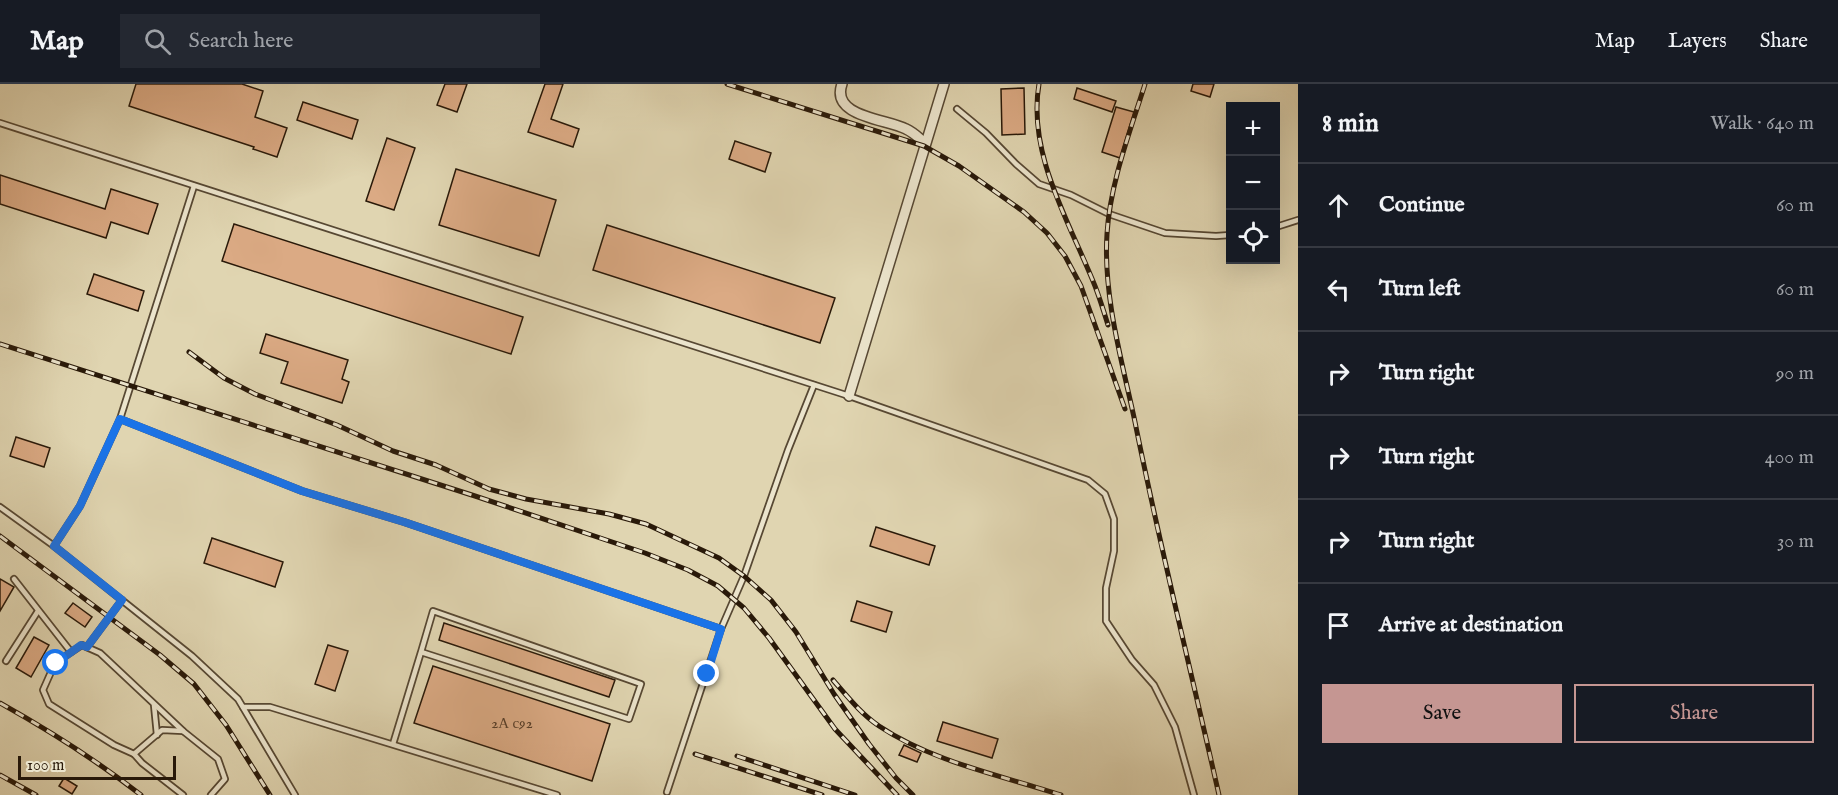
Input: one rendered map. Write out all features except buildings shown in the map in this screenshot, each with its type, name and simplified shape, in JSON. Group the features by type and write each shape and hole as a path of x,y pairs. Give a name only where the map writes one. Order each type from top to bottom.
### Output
{"street":[{"path":"842,84 841,100 853,111 907,129 925,143"},
{"path":"849,396 944,84"}],"lane":[{"path":"957,109 986,133 1039,184 1071,195 1109,214 1165,233 1226,235"},
{"path":"0,123 849,396 1088,480 1105,494 1114,519 1114,551 1106,588 1106,621 1132,660 1154,685 1175,727 1194,795"},
{"path":"54,546 80,506 120,419 194,186"},
{"path":"1280,225 1298,220"},
{"path":"667,792 721,629 744,576 788,450 814,385"},
{"path":"120,419 302,491 404,522 721,629"},
{"path":"0,507 122,600 192,657 238,699 295,795"},
{"path":"14,579 71,652"},
{"path":"87,647 122,600"},
{"path":"6,661 38,611"},
{"path":"393,744 433,611 641,684 629,719 421,652"},
{"path":"183,795 134,754 114,745 49,704 43,690 56,663 81,645 100,653 183,731 218,759 225,779 211,795"},
{"path":"154,704 157,735"},
{"path":"243,707 270,707 557,795"},
{"path":"134,754 162,730 183,731"}],"railway":[{"path":"727,84 924,146 959,166 1024,212 1047,233 1065,256 1081,286 1125,409"},
{"path":"1039,84 1037,110 1039,136 1045,162 1063,213 1095,286 1108,325"},
{"path":"1145,84 1112,196 1107,234 1108,281 1119,352 1219,795"},
{"path":"0,344 475,496 645,553 688,570 718,586 744,608 769,638 835,729 897,795"},
{"path":"189,352 224,378 255,394 337,425 393,451 436,465 489,489 646,524 719,558 771,600 796,632 834,694 869,744 913,795"},
{"path":"0,536 160,655 194,684 226,725 270,795"},
{"path":"833,680 866,716 900,738 944,758 1061,795"},
{"path":"0,703 72,746 141,795"},
{"path":"695,754 822,795"},
{"path":"737,756 855,795"},
{"path":"0,775 36,795"}],"route":[{"path":"56,663 81,645 87,647 122,600 54,546 80,506 120,419 302,491 404,522 721,629 707,674"}]}
